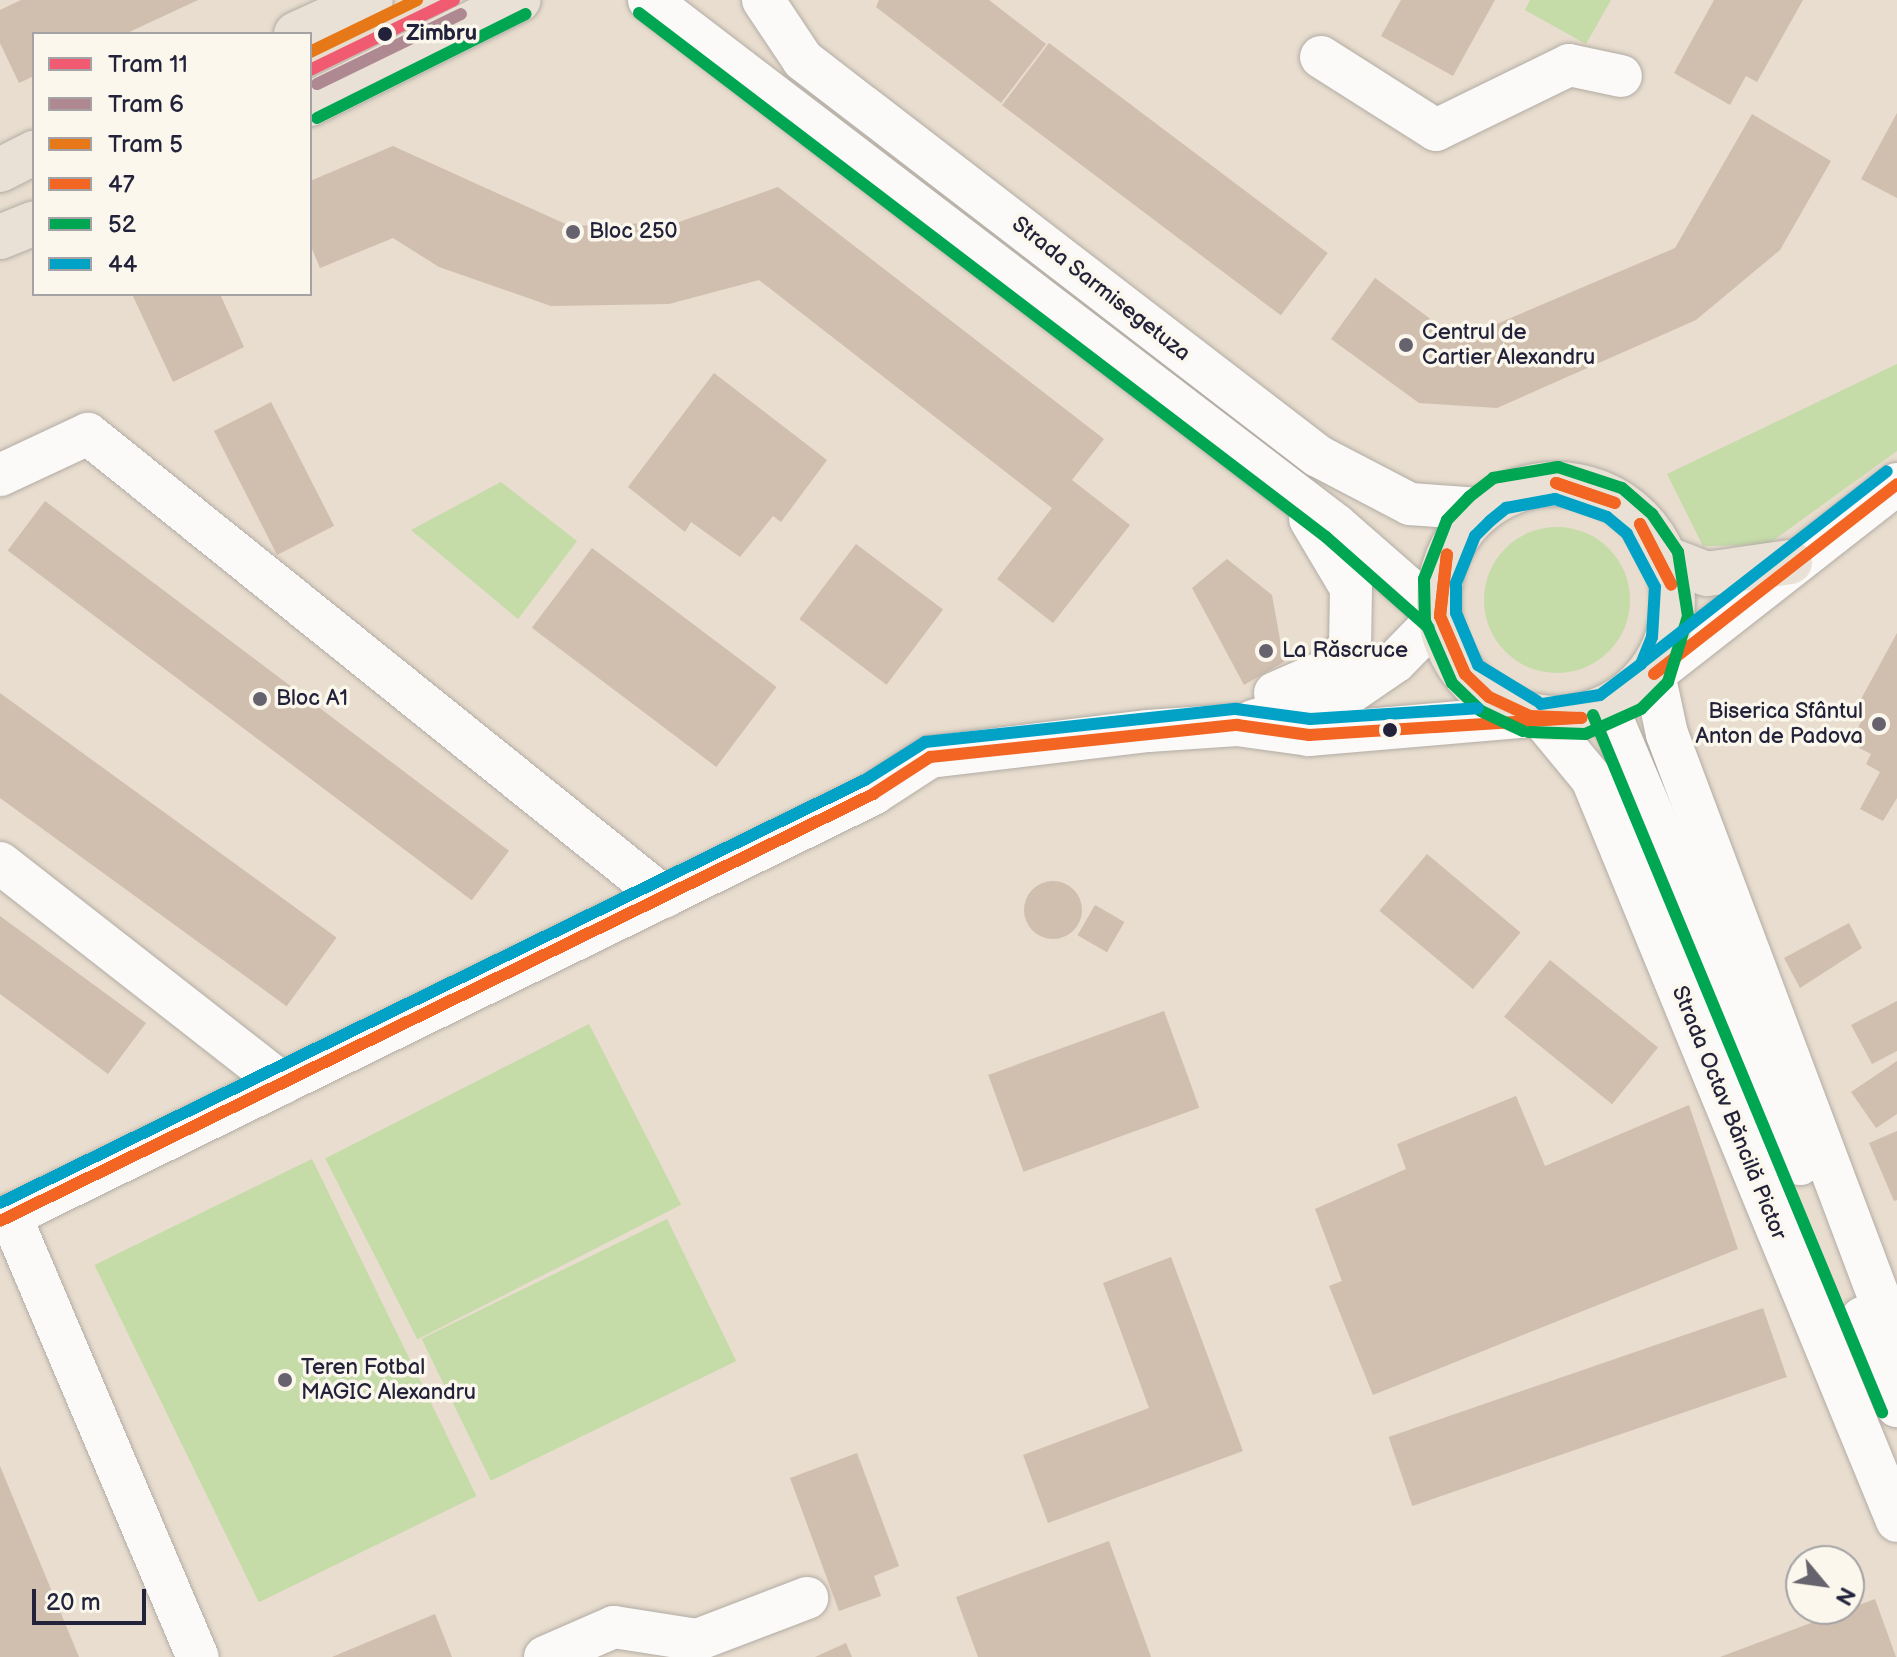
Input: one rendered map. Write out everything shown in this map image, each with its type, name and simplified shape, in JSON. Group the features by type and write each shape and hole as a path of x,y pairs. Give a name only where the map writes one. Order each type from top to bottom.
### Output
{"main road":[{"path":"300,32 371,0"},
{"path":"312,103 519,0"},
{"path":"0,170 32,154"},
{"path":"0,237 32,224"},
{"path":"1529,485 1586,490 1640,524 1663,557 1672,614 1654,674 1608,709 1581,718 1535,716 1489,697 1465,674 1440,616 1447,554 1479,509 1529,485"},
{"path":"1663,557 1707,574 1790,562"}],"street":[{"name":"Strada Sarmisegetuza","path":"649,0 1293,492 1440,616"},
{"name":"Strada Sarmisegetuza","path":"763,0 803,60 1318,456 1410,504 1479,509"},
{"path":"1321,57 1436,130 1569,65 1621,76"},
{"path":"0,475 88,434 664,897"},
{"path":"1895,1335 1667,734 1654,674 1770,588 1790,562 1897,484"},
{"path":"1148,731 1298,685 1350,647 1351,588 1293,492"},
{"path":"1237,725 1351,692 1395,662 1440,616"},
{"path":"1608,709 1737,1005 1897,1406"},
{"path":"198,1657 5,1218 873,794 930,757 1148,731 1237,725 1309,735 1535,716"},
{"name":"Strada Octav Băncilă Pictor","path":"1535,716 1592,779 1897,1521"},
{"path":"0,863 282,1083"},
{"path":"545,1657 614,1627 700,1648 807,1598"}],"green space":[{"path":"1530,0 1611,0 1586,44 1525,10"},
{"path":"1897,364 1897,451 1767,545 1703,546 1667,474"},
{"path":"501,482 577,541 518,619 411,530"},
{"path":"1557,527 1585,532 1609,548 1625,572 1630,600 1625,628 1609,652 1585,668 1557,673 1529,668 1505,652 1489,628 1484,600 1489,572 1505,548 1529,532"},
{"path":"589,1024 681,1205 417,1339 325,1158"},
{"name":"Teren Fotbal MAGIC Alexandru","path":"312,1159 476,1496 259,1602 94,1265"},
{"path":"667,1219 736,1361 491,1481 422,1339"}],"building":[{"path":"21,0 198,0 129,32 32,32 32,77 19,83 0,43 0,10"},
{"path":"879,0 989,0 1046,44 1001,103 876,7"},
{"path":"1401,0 1495,0 1453,76 1381,36"},
{"path":"1714,0 1803,0 1757,82 1746,76 1730,105 1674,73"},
{"path":"1049,43 1328,253 1281,315 1002,105"},
{"path":"1897,113 1897,198 1861,179"},
{"path":"1752,114 1831,161 1780,250 1696,320 1497,408 1419,403 1331,339 1375,278 1459,340 1675,248"},
{"path":"393,146 570,226 679,222 778,187 1104,439 1072,480 1130,525 1053,623 997,579 1052,508 759,280 669,304 551,306 439,267 393,238 320,268 312,249 312,180"},
{"path":"133,296 221,296 244,347 173,382"},
{"path":"714,373 827,460 781,522 773,516 740,557 691,522 685,532 628,487"},
{"path":"271,402 334,526 277,555 214,431"},
{"name":"Bloc A1","path":"45,501 509,851 472,900 8,551"},
{"path":"856,544 943,610 886,685 799,619"},
{"path":"592,548 776,687 716,767 532,628"},
{"path":"1227,559 1272,595 1284,662 1244,685 1192,588"},
{"name":"Biserica Sfântul Anton de Padova","path":"1897,633 1897,798 1883,821 1860,809 1880,772 1866,764 1871,754 1859,748 1866,735 1856,731 1864,717 1854,712"},
{"path":"0,693 337,938 287,1006 0,798"},
{"path":"1427,854 1520,932 1473,989 1379,911"},
{"path":"1053,881 1074,889 1082,910 1074,931 1053,939 1032,931 1024,910 1032,889"},
{"path":"1095,905 1124,922 1107,952 1078,935"},
{"path":"0,916 146,1023 108,1074 0,994"},
{"path":"1849,923 1862,948 1800,988 1784,958"},
{"path":"1550,960 1658,1047 1612,1104 1504,1017"},
{"path":"1897,1001 1897,1051 1872,1064 1851,1025"},
{"path":"1164,1011 1199,1108 1024,1172 988,1075"},
{"path":"1897,1061 1897,1114 1876,1128 1851,1092"},
{"path":"1516,1096 1545,1166 1689,1105 1738,1249 1373,1395 1329,1286 1342,1281 1315,1209 1406,1169 1397,1144"},
{"path":"1897,1131 1897,1200 1894,1201 1869,1143"},
{"path":"1171,1257 1243,1451 1048,1523 1023,1455 1149,1408 1103,1283"},
{"path":"1763,1308 1787,1377 1412,1506 1389,1437"},
{"path":"857,1453 899,1566 874,1576 881,1596 839,1611 790,1478"},
{"path":"0,1466 79,1657 0,1657"},
{"path":"1109,1541 1151,1657 978,1657 956,1597"},
{"path":"1875,1599 1896,1657 1720,1657 1806,1625 1865,1625 1865,1603"},
{"path":"435,1614 452,1657 332,1657"},
{"path":"846,1643 852,1657 815,1657"}],"tram line":[{"name":"5","path":"312,51 417,0"},
{"name":"11","path":"312,69 454,0"},
{"name":"6","path":"317,84 461,14"}],"transit line":[{"name":"52","path":"639,13 1326,537 1429,628"},
{"name":"52","path":"317,118 526,14"},
{"name":"52","path":"1523,731 1481,711 1452,683 1425,621 1424,579 1447,520 1469,497 1493,478 1558,467 1622,488 1652,514 1678,552 1688,616 1668,682 1641,709 1585,734 1529,732"},
{"name":"44","path":"1644,661 1887,471"},
{"name":"47","path":"1556,483 1615,503"},
{"name":"47","path":"1556,483 1615,503"},
{"name":"47","path":"1654,674 1897,484"},
{"name":"44","path":"1537,701 1478,665 1456,613 1456,583 1475,536 1490,521 1506,508 1555,499 1607,517 1627,534 1655,587 1652,637 1641,664 1600,695 1541,704"},
{"name":"47","path":"1640,524 1671,584"},
{"name":"47","path":"1640,524 1671,584"},
{"name":"47","path":"1440,616 1447,554"},
{"name":"47","path":"1440,616 1447,554"},
{"name":"47","path":"1440,616 1465,674"},
{"name":"47","path":"1440,616 1465,674"},
{"name":"47","path":"1465,674 1489,697 1530,716 1581,718"},
{"name":"44","path":"0,1203 865,780 925,742 1236,709 1310,719 1478,708"},
{"name":"52","path":"1593,715 1882,1412"},
{"name":"47","path":"0,1221 873,794 930,757 1237,725 1309,735 1581,718"}],"place":[{"name":"Zimbru","path":"385,34"},
{"name":"Bloc 250","path":"573,232"},
{"name":"Centrul de Cartier Alexandru","path":"1406,345"},
{"name":"La Răscruce","path":"1266,651"},
{"name":"Bloc A1","path":"260,699"},
{"name":"Biserica Sfântul Anton de Padova","path":"1879,724"},
{"name":"Teren Fotbal MAGIC Alexandru","path":"285,1380"}]}
